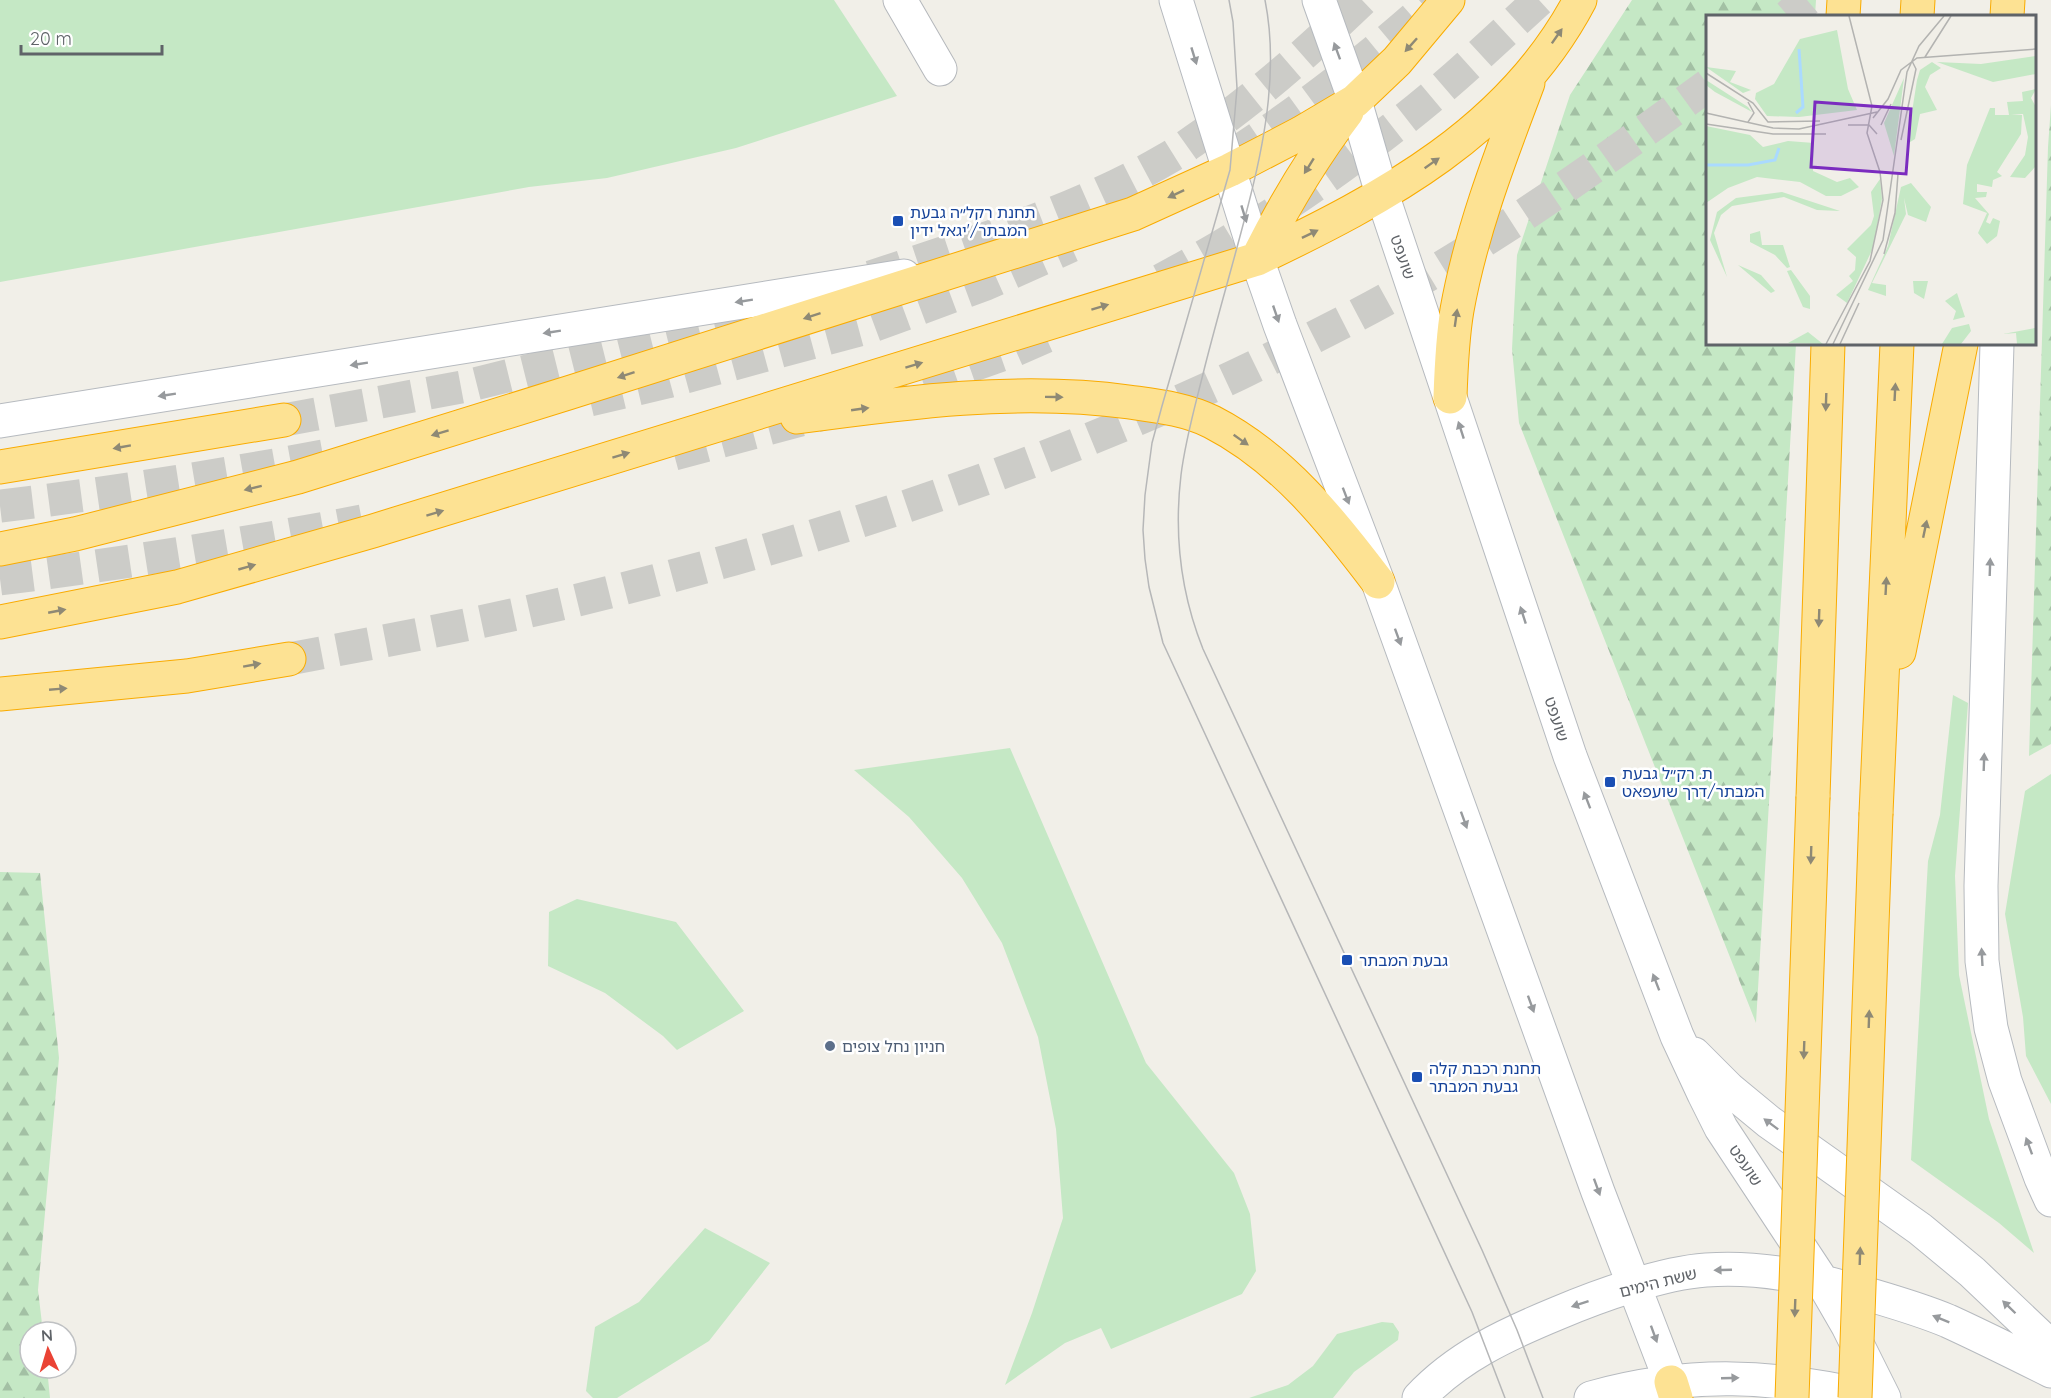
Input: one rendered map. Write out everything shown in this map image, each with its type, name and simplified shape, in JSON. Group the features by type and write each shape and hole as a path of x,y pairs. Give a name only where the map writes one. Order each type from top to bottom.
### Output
{"highway":[{"path":"1257,259 1300,180 1326,139 1355,101 1397,61 1448,0"},
{"path":"0,622 189,583 384,528 1257,259 1341,218 1382,194 1433,163 1478,128 1532,71 1580,0"},
{"path":"1843,15 1844,0"},
{"path":"1917,15 1918,0"},
{"path":"2007,15 2008,0"},
{"path":"1450,397 1456,312 1471,249 1499,161 1532,71"},
{"path":"0,549 75,534 298,477 1133,214 1230,170 1301,133 1355,101"},
{"path":"1792,1398 1828,345"},
{"path":"1855,1398 1876,813 1897,345"},
{"path":"1879,751 1961,345"},
{"path":"698,432 896,404 978,396 1078,397 1162,406 1194,413 1213,422 1287,475 1343,536 1378,582"},
{"path":"0,468 284,420"},
{"path":"0,694 187,676 290,659"}],"street":[{"path":"900,0 940,69"},
{"path":"1176,0 1280,325 1378,582 1598,1192 1674,1390"},
{"name":"שועפט","path":"1319,0 1355,101 1382,194 1570,756 1677,1036 1721,1128 1822,1281 1848,1326 1884,1398"},
{"path":"0,421 968,266"},
{"path":"1997,345 1981,885 1982,961 1991,1028 2005,1081 2051,1200"},
{"path":"1677,1036 1729,1089 1782,1132 1920,1229 1972,1272 2051,1347"},
{"name":"ששת הימים","path":"1419,1398 1431,1385 1486,1346 1517,1330 1571,1307 1636,1286 1704,1270 1748,1269 1791,1274 1905,1305 1947,1321 2051,1371"},
{"path":"1591,1398 1615,1391 1674,1390 1735,1377 1830,1388 1874,1398"}],"green space":[{"path":"0,0 834,0 897,96 736,148 607,178 529,187 0,282"},
{"path":"1632,0 1816,0 1815,15 1706,15 1706,345 1796,345 1756,1023 1519,423 1512,349 1517,255 1570,95"},
{"path":"2051,105 2051,744 2029,756 2048,147"},
{"path":"1953,695 1968,703 1955,876 1959,975 1989,1119 2034,1253 1999,1223 1911,1160 1928,861 1940,815"},
{"path":"1010,748 1146,1063 1234,1173 1250,1214 1256,1271 1242,1294 1111,1349 1101,1328 1065,1343 1005,1385 1032,1313 1063,1218 1056,1129 1038,1037 1002,943 962,878 909,817 854,770"},
{"path":"2051,774 2051,1104 2026,1056 2023,1017 2005,914 2025,791"},
{"path":"0,872 40,873 59,1058 38,1290 42,1320 18,1320 18,1380 48,1380 50,1398 0,1398"},
{"path":"577,899 676,922 744,1011 677,1050 663,1036 605,993 548,966 549,912"},
{"path":"705,1228 770,1263 709,1341 617,1398 593,1398 586,1391 595,1327 639,1302"},
{"path":"1382,1322 1393,1323 1399,1332 1398,1340 1354,1372 1333,1398 1249,1398 1288,1385 1313,1366 1337,1334"}],"tunnel":[{"path":"871,277 985,239 1060,210 1097,195 1168,158 1223,120 1264,87 1362,0"},
{"path":"1231,156 1336,82 1434,0"},
{"path":"1161,280 1253,226 1370,146 1470,64 1539,0"},
{"path":"1789,15 1807,0"},
{"path":"289,659 512,615 670,577 836,529 1081,443 1239,374 1395,295 1546,200 1706,86"},
{"path":"590,400 667,382 870,327 986,284 1071,246"},
{"path":"284,420 467,386 780,308"},
{"path":"877,399 1013,351 1056,332"},
{"path":"674,454 827,413"},
{"path":"0,506 167,483 334,454"},
{"path":"0,579 181,553 362,521"}],"tram line":[{"path":"1229,0 1233,22 1237,88 1230,170 1152,443 1143,530 1149,587 1163,643 1472,1312 1505,1398"},
{"path":"1265,0 1269,25 1270,75 1261,150 1193,414 1181,475 1179,541 1189,607 1203,649 1482,1250 1517,1330 1543,1398"}],"place":[{"name":"תחנת רקל״ה גבעת המבתר/'יגאל ידין","path":"898,221"},
{"name":"ת. רק״ל גבעת המבתר/דרך שועפאט","path":"1610,782"},
{"name":"גבעת המבתר","path":"1347,960"},
{"name":"חניון נחל צופים","path":"830,1046"},
{"name":"תחנת רכבת קלה גבעת המבתר","path":"1417,1077"}]}
